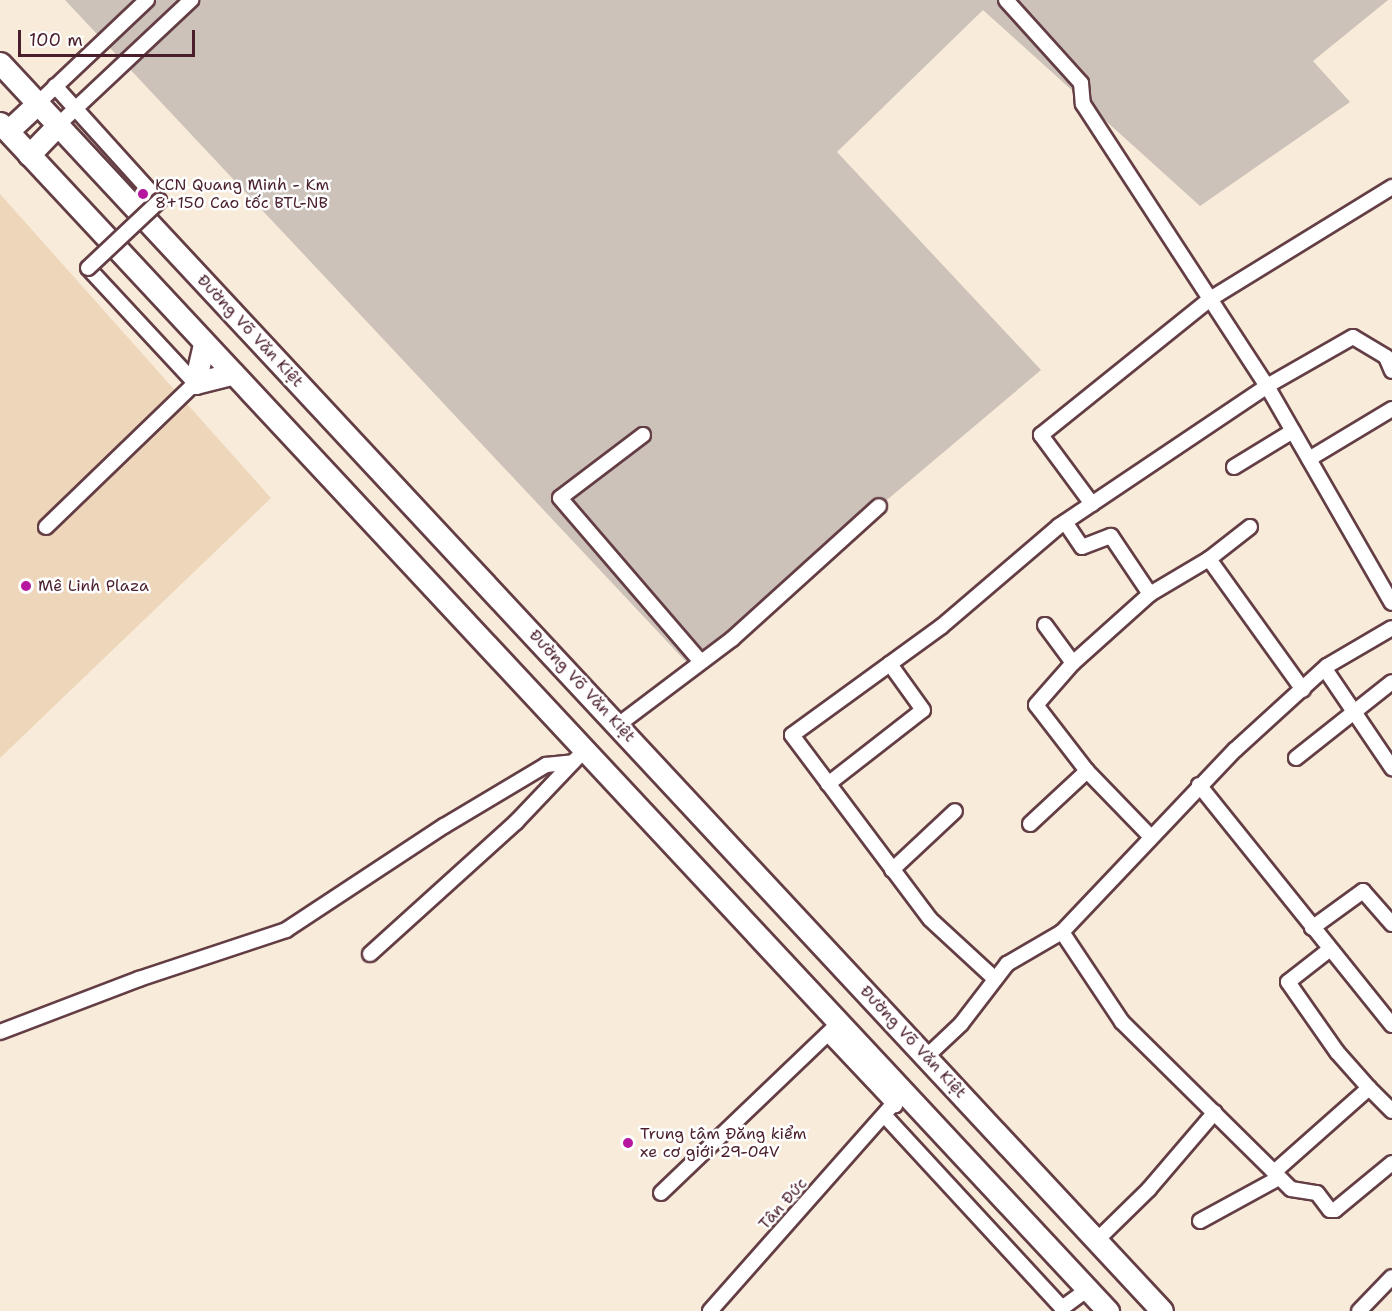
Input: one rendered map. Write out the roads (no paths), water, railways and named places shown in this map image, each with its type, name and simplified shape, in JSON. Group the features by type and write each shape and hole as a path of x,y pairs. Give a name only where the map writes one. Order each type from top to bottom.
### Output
{"highway":[{"name":"Đường Võ Văn Kiệt","path":"0,63 1162,1311"},
{"path":"38,103 4,127 70,198 226,376 403,556 579,757 900,1099 1108,1311"},
{"path":"29,154 58,125"},
{"path":"203,351 195,383 226,376"}],"street":[{"path":"38,103 147,0"},
{"path":"58,125 191,0"},
{"path":"1006,0 1081,82 1083,104 1267,386 1392,603"},
{"path":"46,527 195,383 88,268 159,201 55,86"},
{"path":"1092,504 1041,435 1210,299 1392,188"},
{"path":"995,979 930,919 792,735 942,626 1065,522 1267,386 1353,337 1386,357 1392,372"},
{"path":"1309,459 1392,409"},
{"path":"1234,466 1293,431"},
{"path":"643,435 560,498 701,662"},
{"path":"618,725 757,617 879,506"},
{"path":"1065,522 1082,547 1111,536 1150,594"},
{"path":"1150,836 1087,771 1036,705 1073,663 1150,594 1209,559 1250,527"},
{"path":"1209,559 1303,690"},
{"path":"1045,624 1073,663"},
{"path":"926,1057 961,1024 1006,964 1062,932 1199,785 1325,669 1392,628"},
{"path":"828,784 923,710 890,664"},
{"path":"1325,669 1356,709 1392,768"},
{"path":"1296,758 1392,682"},
{"path":"370,954 516,822 579,757"},
{"path":"0,1032 139,979 286,930 444,826 546,765 579,757"},
{"path":"1030,824 1087,771"},
{"path":"1199,785 1329,950 1392,1025"},
{"path":"892,870 955,812"},
{"path":"1312,928 1363,891 1392,924"},
{"path":"1062,932 1122,1022 1291,1190 1317,1192 1330,1210 1335,1210 1392,1163"},
{"path":"1329,950 1288,982 1337,1052 1392,1111"},
{"path":"661,1193 833,1028"},
{"path":"1200,1221 1276,1175 1369,1088"},
{"name":"Tân Đức","path":"710,1311 900,1099"},
{"path":"1097,1240 1149,1189 1215,1112"},
{"path":"885,1116 1062,1308 1088,1289"},
{"path":"1359,1311 1392,1277"}],"place":[{"name":"KCN Quang Minh - Km 8+150 Cao tốc BTL-NB","path":"143,194"},
{"name":"Mê Linh Plaza","path":"26,586"},
{"name":"Trung tâm Đăng kiểm xe cơ giới 29-04V","path":"628,1143"}]}
